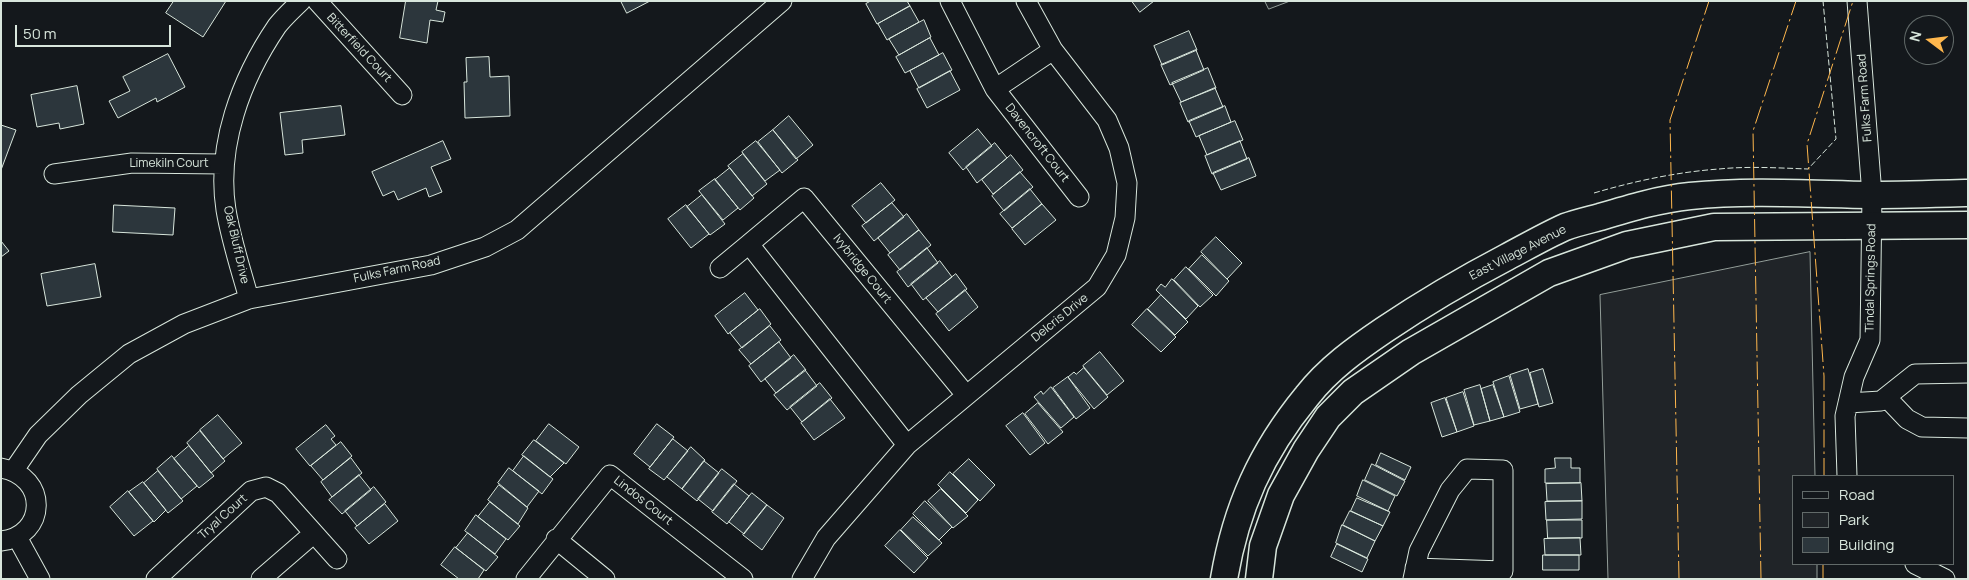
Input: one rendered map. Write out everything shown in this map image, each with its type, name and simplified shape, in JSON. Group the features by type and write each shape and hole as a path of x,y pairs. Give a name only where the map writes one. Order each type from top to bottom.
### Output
{"street":[{"name":"Oak Bluff Drive","path":"249,299 226,210 223,164 231,124 251,69 278,25 301,1"},
{"name":"Bitterfield Court","path":"316,1 402,95"},
{"name":"Fulks Farm Road","path":"8,469 38,435 79,394 129,354 184,324 249,299 431,265 485,247 517,230 782,1"},
{"name":"Davencroft Court","path":"950,1 995,90 1079,197"},
{"name":"Delcris Drive","path":"802,579 826,538 907,445 1096,287 1116,255 1125,218 1127,183 1119,148 1107,120 1053,50 1026,1"},
{"name":"Fulks Farm Road","path":"1858,1 1872,195"},
{"path":"995,90 1053,50"},
{"name":"Limekiln Court","path":"54,174 132,163 223,164"},
{"name":"East Village Avenue","path":"1224,579 1240,511 1261,464 1286,424 1308,394 1333,369 1361,346 1424,303 1490,266 1566,227 1644,204 1689,196 1750,192 1872,195 1968,194"},
{"name":"Tindal Springs Road","path":"1847,475 1845,416 1854,377 1870,340 1872,195"},
{"name":"Ivybridge Court","path":"720,268 804,198 966,395"},
{"path":"1260,579 1263,546 1281,495 1306,450 1328,417 1353,392 1411,352 1549,273 1627,245 1714,228 1872,224 1968,225"},
{"path":"749,244 907,445"},
{"path":"1848,403 1881,401 1915,374 1968,373"},
{"path":"1886,398 1907,419 1922,427 1968,428"},
{"path":"8,469 28,481 37,501 35,516 28,528 9,539 40,579"},
{"path":"1467,469 1503,470 1503,572 1414,573 1418,551 1450,490 1467,469"},
{"name":"Lindos Court","path":"526,579 556,539 610,475 743,579"},
{"name":"Tryal Court","path":"156,579 251,492 266,487 278,493 337,559"},
{"path":"261,579 313,534"},
{"path":"556,539 605,579"},
{"path":"1917,565 1945,579"}],"green space":[{"path":"1265,1 1290,1 1269,9"},
{"path":"1810,252 1815,475 1792,475 1792,565 1817,565 1817,579 1608,579 1600,295"}],"building":[{"path":"174,1 226,1 203,37 166,13"},
{"path":"406,1 438,1 436,10 445,12 443,22 430,20 427,43 400,38"},
{"path":"621,1 650,1 627,13"},
{"path":"871,1 907,1 910,6 877,24 866,4"},
{"path":"1132,1 1154,1 1140,12"},
{"path":"910,6 919,22 887,40 878,24"},
{"path":"924,20 931,37 899,55 889,39"},
{"path":"1189,31 1197,50 1162,65 1154,46"},
{"path":"930,38 939,55 905,73 896,57"},
{"path":"1196,50 1204,70 1170,85 1161,65"},
{"path":"943,53 952,70 919,88 910,71"},
{"path":"168,54 185,87 157,102 156,98 118,118 109,101 130,91 123,77"},
{"path":"489,57 490,77 509,76 510,116 465,118 464,82 467,82 466,58"},
{"path":"1208,68 1216,88 1181,102 1172,83"},
{"path":"950,71 960,90 927,108 917,89"},
{"path":"77,86 84,124 60,129 59,123 37,127 31,95"},
{"path":"1215,88 1223,107 1188,122 1180,103"},
{"path":"341,106 345,135 302,140 303,153 285,155 280,113"},
{"path":"1225,106 1231,122 1196,137 1189,121"},
{"path":"789,116 813,145 796,159 773,130"},
{"path":"1235,121 1243,140 1207,155 1199,136"},
{"path":"1,125 16,130 1,170"},
{"path":"978,129 992,146 963,170 949,153"},
{"path":"773,130 798,160 782,173 758,142"},
{"path":"443,141 451,159 431,167 442,192 429,197 426,188 398,200 394,191 383,196 372,172"},
{"path":"756,141 780,170 765,181 742,152"},
{"path":"1240,141 1247,159 1212,174 1205,156"},
{"path":"995,143 1007,158 977,183 966,167"},
{"path":"743,154 767,184 752,196 728,166"},
{"path":"1011,155 1023,170 993,194 982,180"},
{"path":"1249,158 1256,176 1221,190 1213,173"},
{"path":"730,168 754,198 740,210 715,180"},
{"path":"1020,172 1033,187 1004,211 992,196"},
{"path":"715,179 738,208 723,220 699,191"},
{"path":"881,183 895,200 866,223 852,206"},
{"path":"1030,189 1042,204 1012,228 1000,214"},
{"path":"702,195 725,224 710,235 687,207"},
{"path":"892,203 904,217 874,241 862,226"},
{"path":"1042,204 1056,220 1025,245 1012,229"},
{"path":"114,205 175,208 173,235 113,232"},
{"path":"686,205 709,234 691,248 668,219"},
{"path":"907,214 919,230 890,253 878,238"},
{"path":"919,230 931,245 900,270 888,255"},
{"path":"1216,237 1242,263 1227,279 1201,252"},
{"path":"1,241 9,251 1,257"},
{"path":"927,248 938,263 908,287 897,272"},
{"path":"1202,255 1229,281 1216,296 1189,269"},
{"path":"940,261 952,277 923,300 911,284"},
{"path":"95,264 101,297 47,306 41,274"},
{"path":"1186,267 1213,295 1200,307 1174,280"},
{"path":"956,274 967,289 938,312 926,298"},
{"path":"1172,279 1198,306 1186,319 1156,290 1161,284 1165,287"},
{"path":"965,290 978,307 949,331 936,314"},
{"path":"745,293 758,310 728,334 715,316"},
{"path":"1161,295 1188,322 1175,335 1148,309"},
{"path":"760,309 771,324 742,348 730,333"},
{"path":"1147,309 1176,337 1161,352 1132,325"},
{"path":"770,326 781,340 751,364 739,350"},
{"path":"779,342 791,358 761,382 749,366"},
{"path":"1100,352 1124,381 1107,395 1083,366"},
{"path":"794,355 806,370 776,393 765,379"},
{"path":"1084,368 1108,397 1094,409 1068,377"},
{"path":"1528,369 1538,404 1520,409 1510,375"},
{"path":"1543,369 1553,403 1539,407 1530,373"},
{"path":"805,370 817,386 787,410 774,395"},
{"path":"1509,376 1520,412 1504,417 1493,382"},
{"path":"1068,377 1090,408 1076,419 1053,388"},
{"path":"820,383 832,398 802,422 790,407"},
{"path":"1480,385 1490,421 1474,425 1464,390"},
{"path":"1493,385 1504,417 1490,421 1481,389"},
{"path":"1051,387 1074,417 1061,428 1034,397 1041,391 1043,394"},
{"path":"1463,392 1474,426 1457,432 1446,398"},
{"path":"1445,398 1457,432 1442,437 1431,403"},
{"path":"830,399 845,418 814,440 801,423"},
{"path":"1038,403 1063,432 1048,444 1025,414"},
{"path":"1023,413 1045,443 1030,455 1006,426"},
{"path":"218,415 242,443 223,459 200,430"},
{"path":"549,424 579,447 566,464 536,441"},
{"path":"657,424 674,437 650,467 634,454"},
{"path":"326,425 335,436 331,439 336,445 310,466 296,449"},
{"path":"200,431 225,461 211,473 187,443"},
{"path":"673,439 688,451 664,480 649,469"},
{"path":"534,440 564,463 550,477 522,455"},
{"path":"341,442 352,456 323,480 311,466"},
{"path":"189,446 214,476 199,488 174,459"},
{"path":"691,447 705,460 682,489 667,477"},
{"path":"1381,453 1411,467 1405,480 1376,465"},
{"path":"172,456 197,486 181,499 157,469"},
{"path":"524,456 553,479 542,494 513,471"},
{"path":"351,458 362,473 332,497 321,482"},
{"path":"1555,458 1571,458 1571,468 1580,468 1580,483 1545,483 1545,469 1555,468"},
{"path":"969,459 995,485 980,501 953,474"},
{"path":"704,461 719,473 697,501 682,489"},
{"path":"1372,464 1405,481 1397,496 1365,480"},
{"path":"509,468 539,491 527,507 498,483"},
{"path":"722,469 737,481 713,511 698,499"},
{"path":"158,471 183,501 168,513 144,483"},
{"path":"950,472 978,500 966,513 938,485"},
{"path":"359,475 371,490 342,514 329,500"},
{"path":"1363,480 1395,496 1388,511 1357,496"},
{"path":"143,482 166,510 154,522 129,492"},
{"path":"1581,483 1582,501 1547,501 1546,484"},
{"path":"734,484 749,496 727,524 712,512"},
{"path":"499,485 528,508 518,524 488,500"},
{"path":"374,487 386,502 357,526 345,511"},
{"path":"941,489 968,516 953,528 928,501"},
{"path":"128,491 153,521 134,536 110,507"},
{"path":"752,493 767,505 744,534 729,522"},
{"path":"1357,498 1390,512 1383,526 1351,511"},
{"path":"925,501 952,527 939,540 913,514"},
{"path":"1582,501 1582,519 1546,520 1545,502"},
{"path":"490,502 520,526 508,540 478,517"},
{"path":"385,504 398,521 369,544 355,528"},
{"path":"767,505 784,518 762,550 743,535"},
{"path":"1350,511 1383,526 1375,541 1343,525"},
{"path":"476,515 506,539 495,554 465,531"},
{"path":"913,517 942,543 928,556 901,530"},
{"path":"1547,520 1582,520 1582,538 1548,538"},
{"path":"1342,525 1375,541 1367,558 1336,543"},
{"path":"900,530 928,558 914,573 885,546"},
{"path":"468,533 498,557 486,571 456,548"},
{"path":"1580,538 1581,555 1545,555 1544,539"},
{"path":"1337,544 1368,559 1362,572 1331,557"},
{"path":"455,547 484,570 478,579 459,579 441,565"},
{"path":"1543,555 1579,555 1579,570 1543,570"}],"fence":[{"path":"1594,193 1656,178 1703,170 1752,167 1808,169 1836,139 1823,1"}],"power":[{"path":"1679,579 1670,120 1709,1"},
{"path":"1761,579 1753,131 1796,1"},
{"path":"1824,475 1824,376 1807,144 1853,1"},
{"path":"1823,565 1823,579"}]}
